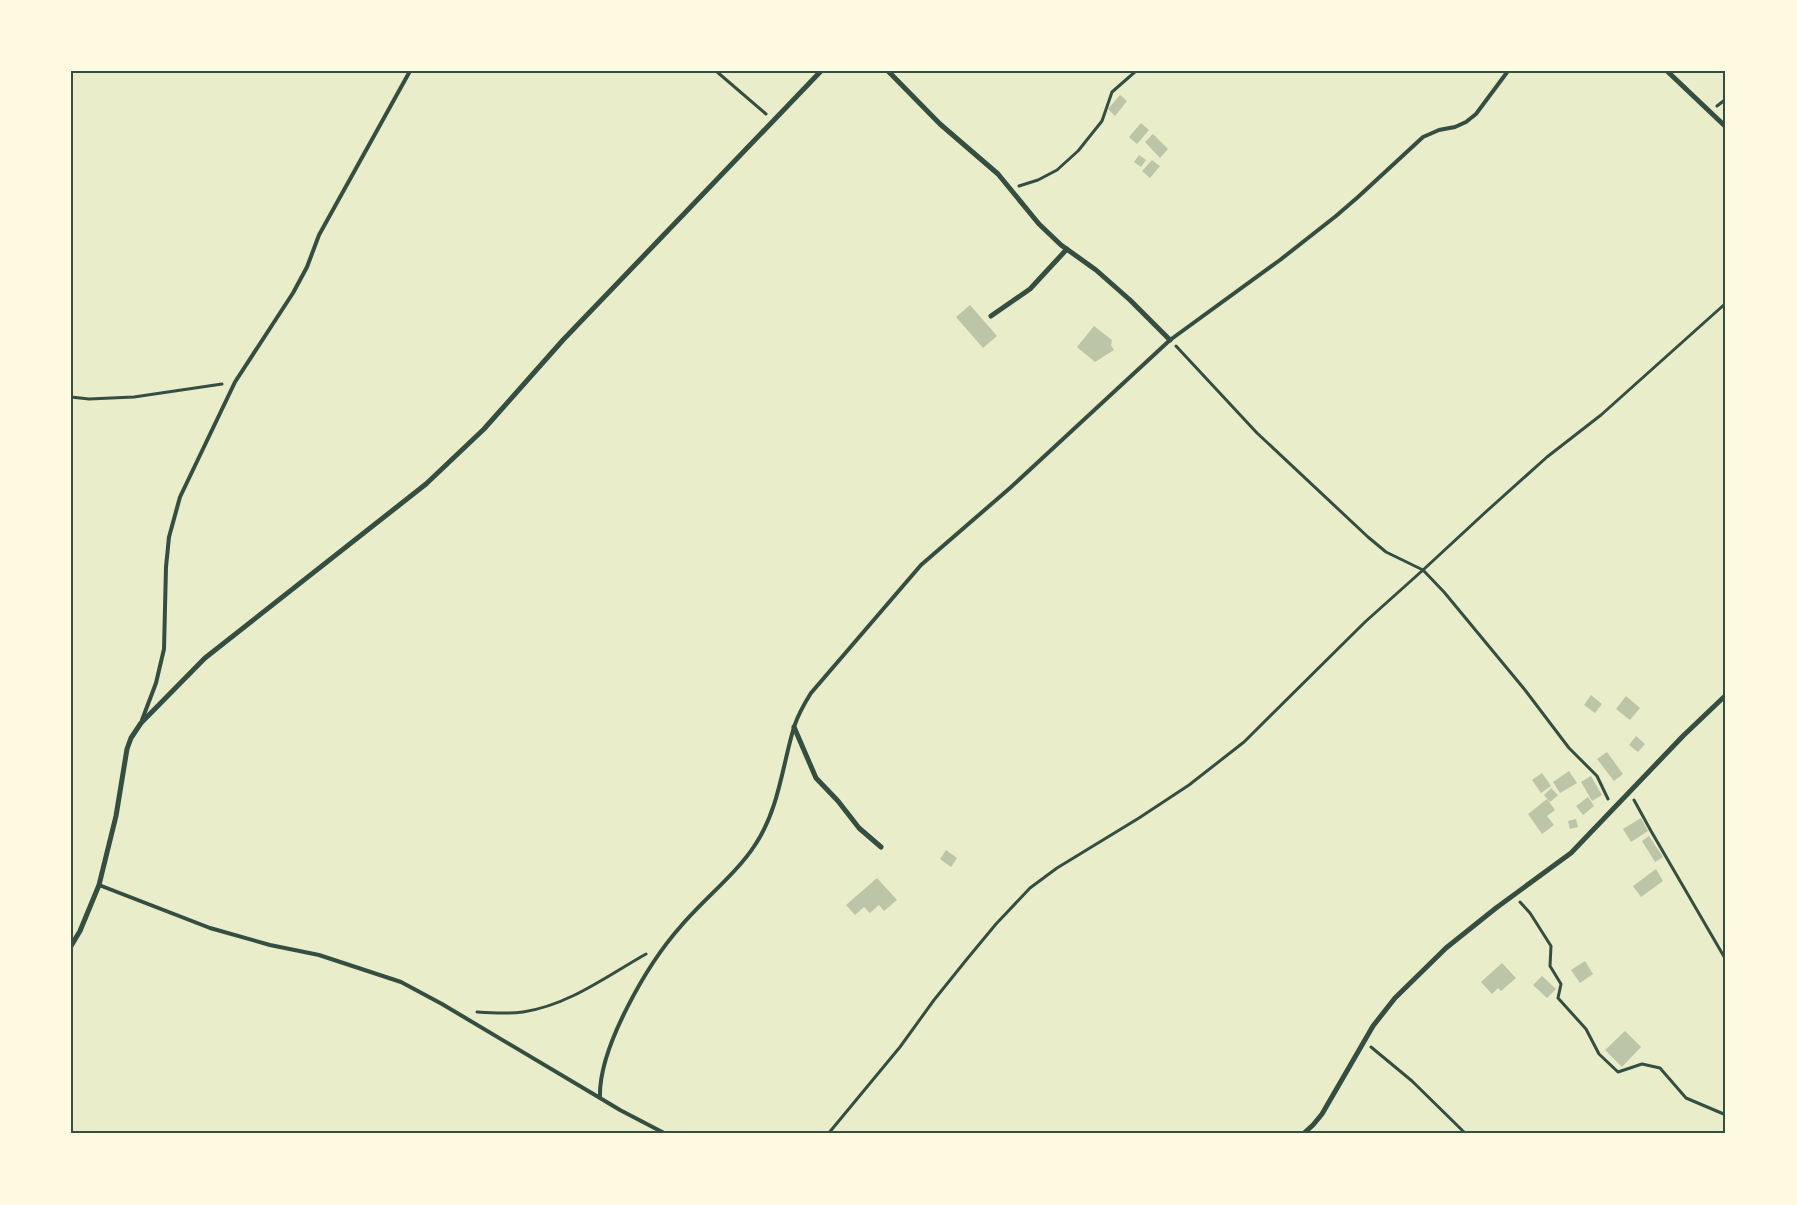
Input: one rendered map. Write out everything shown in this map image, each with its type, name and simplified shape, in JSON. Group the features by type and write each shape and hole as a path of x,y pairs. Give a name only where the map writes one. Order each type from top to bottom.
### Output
{"street":[{"path":"71,946 80,931 99,885 116,816 127,750 141,724 205,658 426,484 484,430 563,340 821,71"},
{"path":"888,71 940,124 1012,188 1039,224 1067,249 1096,270 1170,340"},
{"path":"1667,71 1726,127"},
{"path":"991,316 1030,289 1067,249"},
{"path":"1303,1134 1322,1114 1373,1026 1396,998 1446,948 1496,908 1571,853 1683,736 1726,695"},
{"path":"794,727 816,778 838,801 859,828 882,847"}],"lane":[{"path":"141,724 156,683 164,649 166,567 169,536 180,497 235,382 293,293 307,267 319,235 410,71"},
{"path":"600,1098 599,1085 604,1062 638,986 667,943 755,846 767,824 780,789 794,727 811,693 921,565 1018,482 1170,340 1273,266 1336,216 1423,137 1439,130 1455,127 1466,122 1476,114 1508,71"},
{"path":"99,885 210,928 270,945 319,955 401,982 455,1011 620,1110 666,1134"}],"path":[{"path":"716,71 774,121"},
{"path":"1012,188 1050,174 1078,151 1102,121 1112,92 1136,71"},
{"path":"828,1134 900,1047 934,1000 978,945 1030,888 1056,868 1139,818 1189,785 1244,742 1365,622 1547,457 1601,415 1726,302"},
{"path":"1170,340 1257,433 1368,537 1386,552 1423,570 1461,610 1569,748 1597,776 1612,810"},
{"path":"71,397 89,399 134,396 205,388 235,382"},
{"path":"1630,791 1655,839 1726,960"},
{"path":"1519,901 1530,913 1551,946 1550,966 1560,984 1558,998 1586,1029 1599,1054 1618,1072 1642,1064 1660,1068 1686,1098 1726,1115"},
{"path":"455,1011 507,1013 536,1010 588,989 667,943"},
{"path":"1368,1044 1412,1081 1466,1134"}],"building":[{"path":"1120,95 1127,101 1115,116 1108,109"},
{"path":"1141,123 1149,130 1137,144 1129,137"},
{"path":"1153,134 1168,149 1160,158 1145,142"},
{"path":"1139,155 1146,160 1141,167 1134,162"},
{"path":"1152,160 1160,166 1150,178 1142,171"},
{"path":"970,305 997,336 983,348 956,317"},
{"path":"1094,326 1112,340 1111,345 1114,350 1095,362 1077,347"},
{"path":"1591,695 1602,704 1595,713 1584,705"},
{"path":"1626,696 1640,708 1630,720 1616,709"},
{"path":"1636,736 1645,744 1638,752 1629,745"},
{"path":"1607,752 1623,774 1614,781 1597,759"},
{"path":"1569,771 1577,783 1560,793 1553,782"},
{"path":"1542,773 1551,786 1541,793 1532,780"},
{"path":"1591,776 1602,795 1592,801 1581,782"},
{"path":"1551,788 1558,795 1550,802 1544,795"},
{"path":"1588,797 1594,806 1583,815 1576,806"},
{"path":"1547,799 1555,810 1547,816 1554,825 1542,834 1528,814"},
{"path":"1641,818 1648,831 1631,842 1623,829"},
{"path":"1576,819 1578,827 1570,829 1568,821"},
{"path":"1649,836 1663,857 1655,862 1642,841"},
{"path":"946,850 957,858 951,867 940,859"},
{"path":"1656,869 1663,881 1641,897 1633,886"},
{"path":"877,878 897,900 884,911 879,905 870,913 864,907 855,915 846,905"},
{"path":"1585,961 1593,974 1580,983 1571,970"},
{"path":"1502,963 1516,978 1501,991 1498,988 1492,994 1481,982"},
{"path":"1542,976 1556,989 1547,998 1533,985"},
{"path":"1625,1031 1641,1047 1622,1067 1605,1050"}]}
